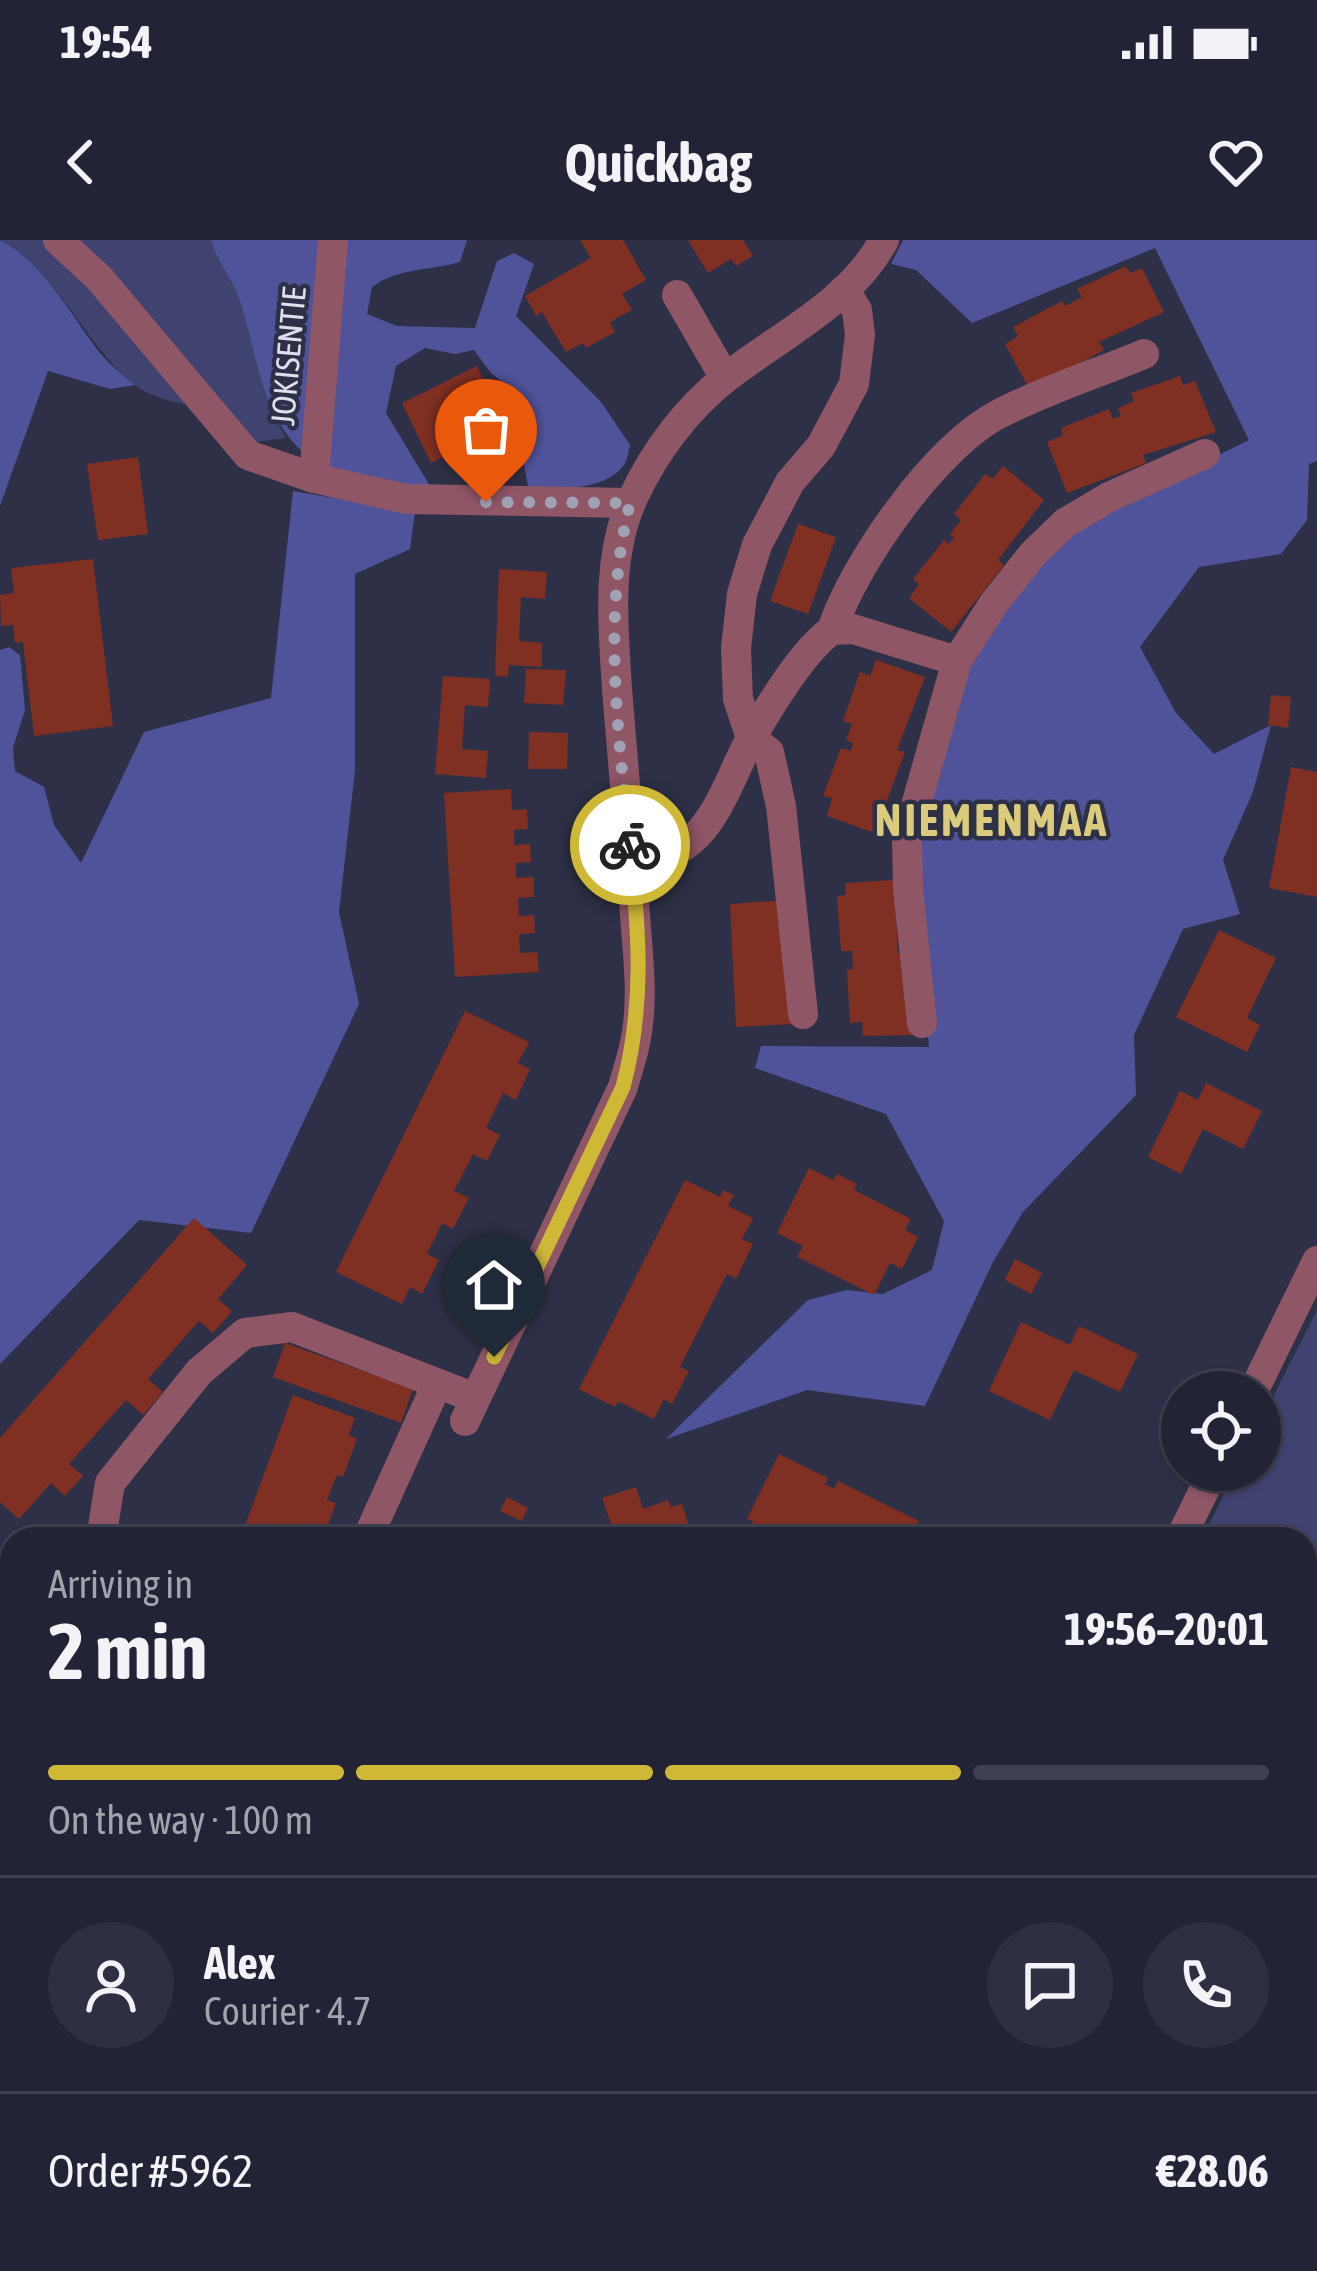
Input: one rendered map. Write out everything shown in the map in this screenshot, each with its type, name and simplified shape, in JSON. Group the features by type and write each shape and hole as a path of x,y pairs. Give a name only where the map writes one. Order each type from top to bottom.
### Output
{"street":[{"path":"58,240 99,278 248,454 314,478 406,499 630,503"},
{"name":"JOKISENTIE","path":"314,478 333,240"},
{"path":"103,1527 110,1483 199,1372 245,1333 292,1327 437,1384 470,1409 623,1087 636,1041 640,1000 614,636 614,583 630,503 645,472 688,411 844,290 884,240"},
{"path":"803,1014 781,806 769,752 751,738 738,699 736,648 742,594 757,545 790,482 821,446 854,385 860,335 857,310 844,290"},
{"path":"677,295 725,378"},
{"path":"632,858 674,853 695,837 751,738 809,653 832,630 843,595 895,518 969,433 999,414 1144,354"},
{"path":"922,1023 908,889 908,837 957,661 994,603 1033,554 1065,524 1109,497 1205,454"},
{"path":"832,630 853,629 957,661"},
{"path":"1263,1371 1317,1261"},
{"path":"372,1527 437,1384"},
{"path":"1186,1527 1204,1491"}],"shaded area":[{"path":"0,240 211,240 242,301 269,400 286,438 254,442 216,415 141,389 98,347 38,270"},
{"path":"0,240 44,276 100,353 135,385 110,389 48,371 0,506"},
{"path":"211,240 467,240 460,262 403,273 372,287 367,314 397,326 475,328 497,261 514,253 534,264 516,316 601,402 630,445 625,463 616,474 592,484 528,486 517,394 491,373 474,350 455,354 425,348 396,366 386,413 433,491 332,471 309,457 279,422 261,378 239,297"},
{"path":"903,240 1317,240 1317,461 1309,464 1307,520 1281,554 1199,567 1140,647 1176,713 1214,754 1271,725 1253,792 1223,860 1240,914 1183,929 1134,1035 1136,1095 1023,1212 993,1262 925,1406 807,1390 666,1439 808,1300 847,1290 883,1294 932,1270 944,1221 886,1114 755,1068 761,1046 929,1047 914,875 948,709 990,619 1037,561 1108,509 1249,440 1155,248 972,323 916,270 891,264"},
{"path":"293,491 415,512 410,549 355,574 355,770 339,912 359,1004 251,1233 139,1220 0,1364 0,650 9,647 20,655 25,710 13,748 15,771 44,787 54,825 81,863 144,732 271,698"},
{"path":"1317,1310 1317,1527 1208,1527 1226,1491 1281,1491 1281,1381"}],"building":[{"path":"580,240 623,240 646,280 622,294 632,310 610,322 615,332 586,348 583,343 566,352 542,312 536,316 525,296 591,258"},
{"path":"688,240 743,240 753,256 736,266 731,259 708,273"},
{"path":"1126,266 1130,273 1142,268 1164,312 1099,342 1104,350 1030,390 1005,344 1018,336 1013,327 1062,301 1065,306 1082,297 1077,289"},
{"path":"477,366 506,426 431,463 402,403"},
{"path":"1180,376 1183,385 1195,381 1216,432 1143,455 1146,463 1067,493 1047,442 1063,435 1061,428 1109,409 1113,419 1121,416 1118,408 1134,401 1131,393"},
{"path":"138,457 148,534 98,540 87,464"},
{"path":"1003,466 1044,500 998,560 1004,565 951,632 909,598 919,584 913,579 944,540 949,544 954,538 950,534 961,520 954,514 985,474 992,479"},
{"path":"798,524 836,537 808,614 770,601"},
{"path":"93,559 113,726 34,736 23,642 15,643 13,625 1,626 0,595 14,593 11,568"},
{"path":"499,569 547,572 545,599 521,597 519,641 542,643 542,667 509,665 508,677 495,676"},
{"path":"876,660 925,677 897,750 905,752 875,833 827,816 832,798 823,796 841,748 851,751 853,743 846,740 852,724 843,721 860,672 870,676"},
{"path":"526,669 566,670 563,705 524,703"},
{"path":"443,676 490,679 488,707 465,705 462,749 488,751 486,778 435,774"},
{"path":"1271,695 1291,697 1288,728 1268,725"},
{"path":"529,732 568,733 567,769 528,769"},
{"path":"1291,767 1317,772 1317,897 1269,888"},
{"path":"511,789 512,810 527,809 528,829 514,830 514,845 530,844 531,862 516,863 516,878 534,877 534,897 518,898 519,916 534,915 535,933 519,934 520,953 537,952 539,972 455,977 444,793"},
{"path":"894,880 898,954 907,953 912,1035 863,1036 862,1022 850,1023 847,970 853,969 852,951 841,951 837,896 846,895 845,883"},
{"path":"787,900 794,1024 736,1027 730,904"},
{"path":"1219,930 1276,958 1247,1018 1260,1025 1247,1052 1176,1017"},
{"path":"465,1011 529,1042 518,1063 530,1069 516,1100 503,1093 486,1128 500,1135 487,1161 473,1154 454,1191 469,1198 453,1229 442,1223 427,1254 439,1260 422,1294 410,1287 402,1304 336,1272"},
{"path":"1206,1083 1262,1111 1243,1149 1203,1129 1181,1174 1148,1157 1180,1091 1198,1100"},
{"path":"809,1168 833,1180 837,1174 857,1184 854,1190 911,1219 905,1230 918,1237 902,1269 890,1263 874,1295 797,1257 803,1246 777,1233"},
{"path":"685,1180 720,1197 723,1190 734,1195 728,1206 753,1218 742,1239 753,1244 736,1279 727,1274 680,1367 689,1371 672,1404 664,1399 654,1419 579,1389"},
{"path":"194,1218 247,1265 218,1299 232,1311 213,1333 199,1321 148,1379 163,1392 143,1415 126,1400 69,1464 83,1476 65,1496 51,1483 19,1519 0,1502 0,1438"},
{"path":"1015,1259 1042,1273 1031,1294 1005,1280"},
{"path":"1021,1322 1070,1345 1079,1326 1138,1354 1120,1392 1074,1370 1050,1420 989,1391"},
{"path":"285,1343 413,1389 401,1423 273,1377"},
{"path":"293,1395 355,1418 349,1435 357,1439 343,1477 337,1475 327,1500 336,1503 327,1527 245,1527"},
{"path":"779,1454 828,1478 825,1484 834,1489 838,1481 919,1521 916,1527 750,1527 753,1521 747,1519"},
{"path":"636,1487 643,1509 668,1500 671,1507 682,1504 689,1527 612,1527 602,1498"},
{"path":"507,1497 528,1508 522,1521 500,1511"}],"way so far":[{"path":"486,502 630,503 614,583 630,845"}],"district":[{"name":"NIEMENMAA","path":"992,820"}],"route":[{"path":"494,1357 623,1087 636,1041 640,1000 630,845"}]}
